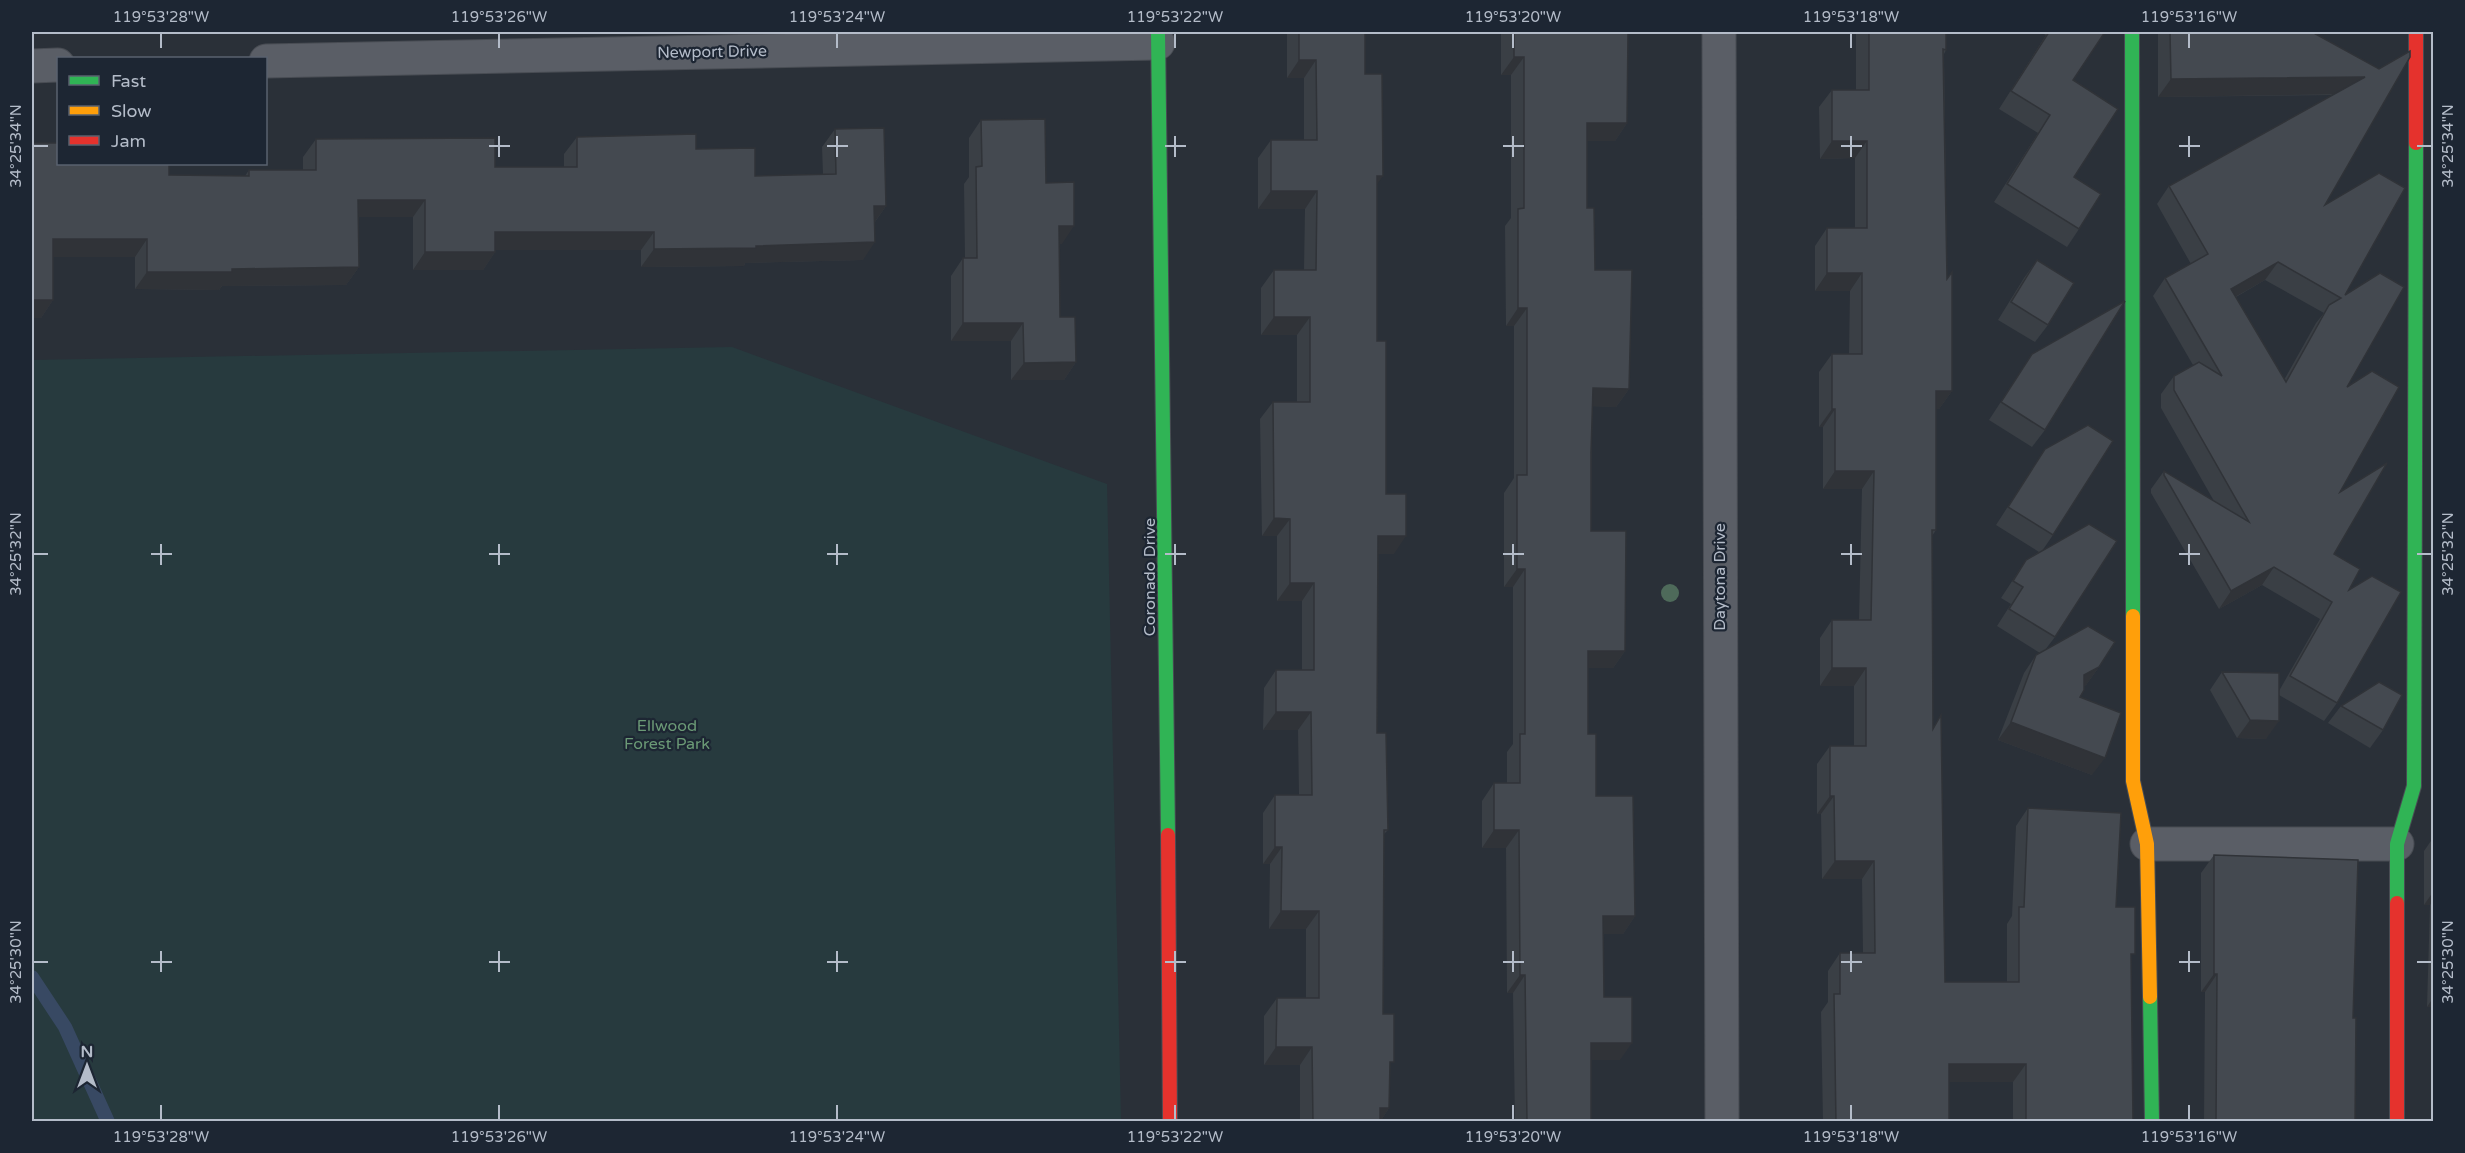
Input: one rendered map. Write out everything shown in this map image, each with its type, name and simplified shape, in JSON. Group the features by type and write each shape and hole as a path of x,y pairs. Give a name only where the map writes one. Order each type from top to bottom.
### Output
{"street":[{"name":"Daytona Drive","path":"1719,32 1722,1122"},
{"path":"2132,32 2133,781 2147,844 2152,1122"},
{"path":"2397,1122 2397,844 2414,786 2416,32"},
{"name":"Newport Drive","path":"267,61 1158,37"},
{"name":"Coronado Drive","path":"1158,37 1166,512 1170,1122"},
{"path":"32,66 57,65"},
{"path":"2147,844 2397,844"}],"green space":[{"name":"Ellwood Forest Park","path":"732,347 1107,484 1121,1121 32,1121 32,360"}],"building":[{"path":"1299,32 1365,32 1365,74 1382,74 1383,176 1377,176 1377,341 1386,341 1386,494 1406,494 1406,536 1378,536 1377,733 1386,733 1388,830 1384,830 1383,1014 1394,1014 1394,1062 1390,1062 1389,1108 1380,1108 1380,1122 1313,1122 1312,1047 1276,1047 1277,998 1319,998 1319,911 1281,911 1282,847 1275,847 1275,795 1312,795 1311,712 1276,712 1276,670 1314,670 1314,583 1290,583 1290,519 1274,518 1273,402 1310,402 1310,317 1274,317 1274,270 1316,270 1317,191 1271,191 1271,140 1317,140 1316,60 1299,60"},
{"path":"1514,32 1628,32 1627,123 1587,123 1587,208 1594,208 1595,270 1632,270 1629,389 1593,388 1591,453 1591,531 1626,531 1625,651 1588,651 1588,734 1596,734 1596,796 1633,796 1635,916 1603,916 1604,997 1632,997 1632,1043 1591,1043 1591,1122 1527,1122 1525,975 1520,975 1519,830 1494,830 1494,783 1520,783 1520,734 1525,734 1525,569 1517,569 1517,475 1527,475 1527,308 1518,308 1518,209 1524,208 1524,57 1514,57"},
{"path":"1869,32 1946,32 1946,50 1943,49 1947,279 1952,272 1952,391 1936,391 1936,530 1932,530 1933,729 1941,715 1945,982 2019,982 2019,907 2024,907 2028,808 2121,813 2116,907 2135,907 2135,954 2131,954 2133,1122 2026,1122 2026,1064 1949,1064 1949,1122 1836,1122 1834,994 1840,994 1840,953 1875,953 1874,861 1835,861 1834,796 1830,796 1830,746 1866,746 1866,668 1832,668 1832,620 1871,620 1874,471 1835,471 1832,354 1862,354 1862,273 1827,273 1827,228 1867,228 1867,141 1832,141 1832,90 1869,90"},
{"path":"2049,32 2105,32 2073,80 2118,109 2074,177 2101,194 2079,229 2007,184 2050,115 2011,91"},
{"path":"2170,32 2312,32 2379,69 2410,51 2410,57 2325,205 2379,173 2405,188 2345,295 2380,273 2404,287 2347,387 2372,371 2399,387 2340,492 2387,463 2334,554 2360,569 2349,590 2372,576 2401,592 2337,703 2290,676 2332,602 2274,567 2231,591 2164,475 2164,471 2249,522 2174,390 2174,376 2199,362 2222,376 2165,278 2208,254 2169,186 2365,77 2171,79","holes":["2278,262 2341,298 2329,305 2286,382 2231,289"]},
{"path":"1045,119 1046,183 1074,182 1074,226 1059,226 1060,317 1075,317 1076,362 1024,363 1023,323 963,323 963,258 977,258 976,167 982,166 981,120"},
{"path":"884,128 886,206 874,206 875,242 756,246 756,248 654,249 654,232 495,232 495,252 425,252 425,200 358,200 359,267 232,269 232,272 147,272 147,239 53,239 53,300 32,300 32,143 57,143 57,165 169,165 169,175 249,176 249,170 316,170 316,139 495,138 495,167 577,167 577,137 696,134 696,149 755,148 755,176 836,174 835,129"},
{"path":"2037,260 2074,283 2048,325 2011,302"},
{"path":"2125,301 2045,430 2001,402 2032,354"},
{"path":"2088,425 2113,441 2053,535 2008,507 2045,449"},
{"path":"2089,524 2117,541 2055,637 2009,609 2023,587 2013,581 2026,560"},
{"path":"2088,626 2115,642 2099,667 2084,675 2084,690 2080,697 2121,713 2105,758 2011,722 2036,655"},
{"path":"2222,672 2279,673 2279,721 2250,720"},
{"path":"2379,682 2402,695 2383,730 2341,706"},
{"path":"2214,855 2358,860 2353,1018 2356,1018 2355,1122 2216,1122 2217,974 2214,974"}],"waterway":[{"path":"32,977 65,1027 108,1122"}],"traffic: fast":[{"path":"1158,32 1168,835"},
{"path":"2132,32 2133,616"},
{"path":"2397,903 2397,844 2414,786 2416,143"},
{"path":"2150,997 2152,1122"}],"traffic: slow":[{"path":"2133,616 2133,781 2147,844 2150,997"}],"traffic: jam":[{"path":"2416,32 2416,143"},
{"path":"1168,835 1170,1122"},
{"path":"2397,903 2397,1122"}]}
